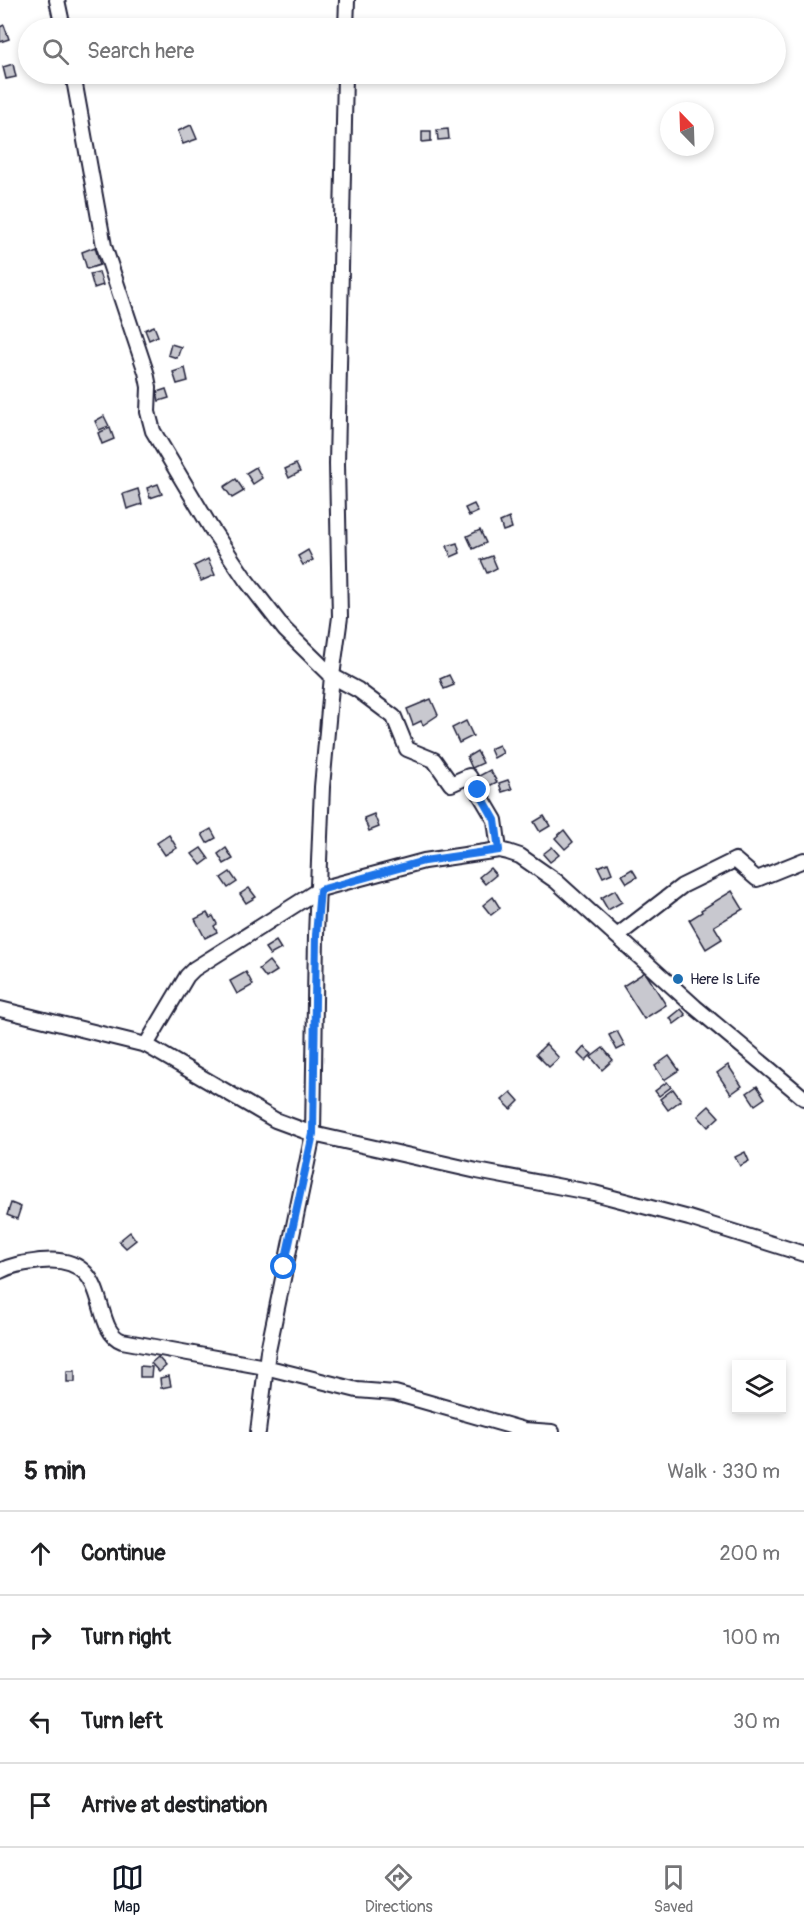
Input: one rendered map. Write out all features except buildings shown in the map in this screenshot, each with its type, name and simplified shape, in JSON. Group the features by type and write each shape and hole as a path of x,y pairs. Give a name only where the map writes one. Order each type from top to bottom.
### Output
{"street":[{"path":"57,0 61,18"},
{"path":"346,18 347,0"},
{"path":"75,84 104,246 146,372 149,387 148,412 153,430 211,528 246,580 285,630 332,676 358,690 394,717 407,749 434,760 451,784 469,776 495,820 499,850"},
{"path":"258,1432 265,1367 313,1134 316,935 320,890 322,787 340,617 337,464 345,84"},
{"path":"146,1045 187,976 194,969 320,890 424,861 499,850 520,856 556,880 695,1007 804,1098"},
{"path":"617,936 682,886 735,860 757,879 804,860"},
{"path":"0,1009 146,1045 275,1120 313,1134 477,1171 594,1193 689,1218 804,1254"},
{"path":"0,1271 23,1263 66,1261 78,1266 87,1274 116,1339 265,1367 357,1389 395,1393 524,1430 552,1432"}],"place":[{"name":"Here Is Life","path":"678,979"}],"route":[{"path":"284,1267 313,1134 316,935 320,890 424,861 499,850 495,820 478,790"}]}
